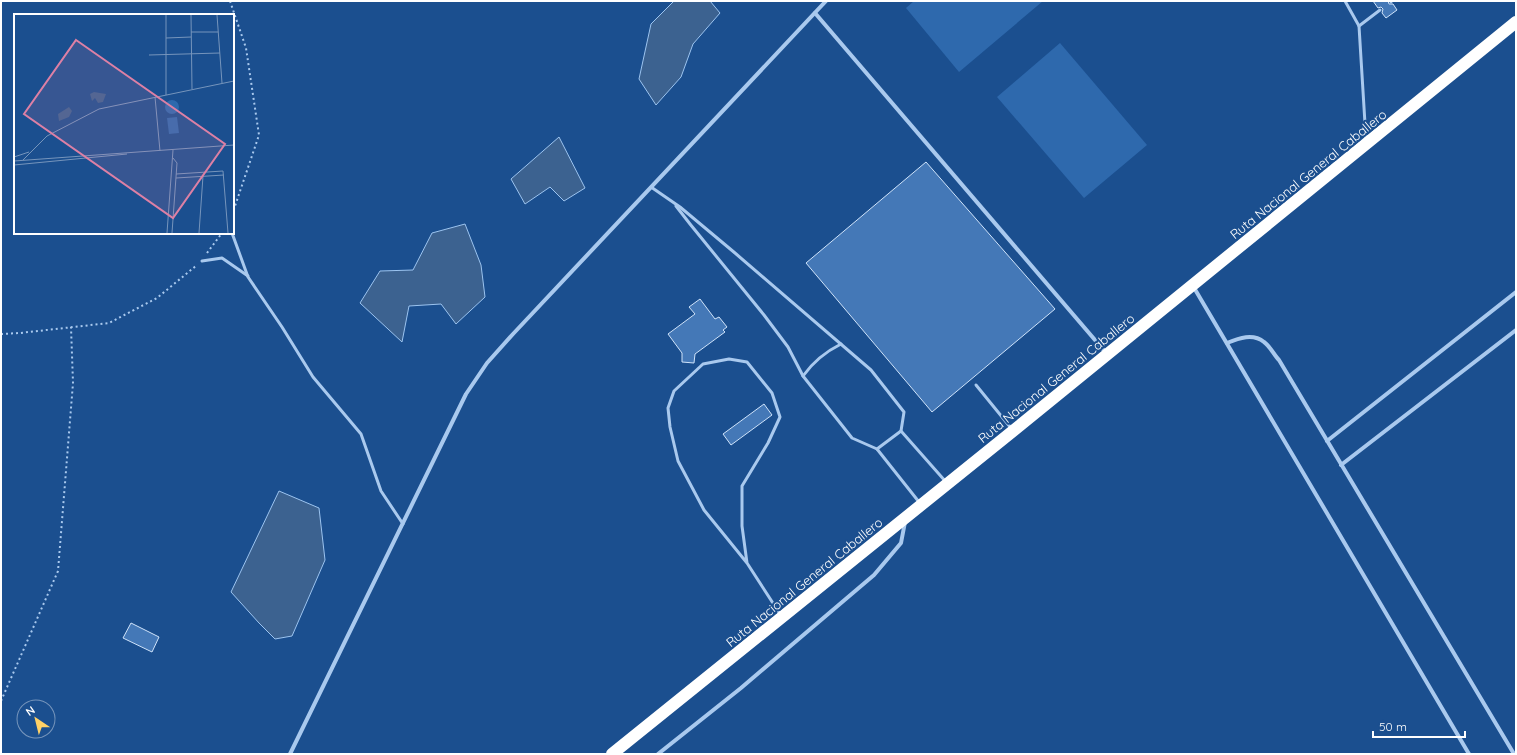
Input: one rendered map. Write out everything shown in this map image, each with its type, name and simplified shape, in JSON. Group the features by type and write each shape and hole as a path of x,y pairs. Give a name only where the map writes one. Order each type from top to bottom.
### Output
{"highway":[{"name":"Ruta Nacional General Caballero","path":"612,754 948,484 1516,22"}],"street":[{"path":"290,754 466,394 487,363 826,1"},
{"path":"815,13 1107,354"},
{"path":"1193,285 1469,754"},
{"path":"1327,442 1516,292"},
{"path":"1341,465 1516,330"},
{"path":"1227,343 1239,338 1252,337 1264,342 1279,360 1514,754"},
{"path":"658,754 741,688 874,575 901,543 907,517"}],"lane":[{"path":"1345,1 1359,26 1366,145"},
{"path":"1359,26 1380,10"},
{"path":"651,187 674,203 736,253 871,370 904,412 901,430 877,449"},
{"path":"674,203 764,315 788,347 803,376 852,438 877,449 921,505"},
{"path":"232,234 248,277 282,327 313,377 361,434 381,491 403,524"},
{"path":"202,261 222,258 248,277"},
{"path":"803,376 811,365 829,350 840,344"},
{"path":"747,563 742,526 742,486 768,443 780,418 772,393 748,362 729,359 703,364 674,391 668,408 670,427 678,461 704,510 747,563 782,617"},
{"path":"976,385 1013,431"},
{"path":"901,430 948,484"}],"path":[{"path":"230,1 246,48 259,135 234,209"},
{"path":"1,334 109,323 163,294"},
{"path":"1,701 58,570 73,383 71,327"}],"shaded area":[{"path":"674,1 710,1 720,13 693,44 681,77 656,105 639,79 651,24"},
{"path":"914,1 1043,1 959,72 906,8"},
{"path":"1060,43 1147,145 1084,198 997,97"},
{"path":"559,137 585,188 564,201 550,187 525,204 511,179"},
{"path":"465,224 481,265 485,297 456,324 441,304 409,306 402,342 360,303 380,271 413,270 432,233"},
{"path":"279,491 319,508 325,560 292,636 275,639 231,592"}],"building":[{"path":"1373,1 1388,1 1389,4 1393,4 1397,10 1386,18 1382,13 1383,9 1381,7 1378,8"},
{"path":"926,162 1055,309 932,412 806,263"},
{"path":"700,299 715,319 719,317 727,327 723,330 725,332 695,354 694,363 682,362 682,353 668,334 695,314 689,307"},
{"path":"764,404 772,415 731,445 723,434"},
{"path":"131,623 159,637 152,652 123,638"}]}
